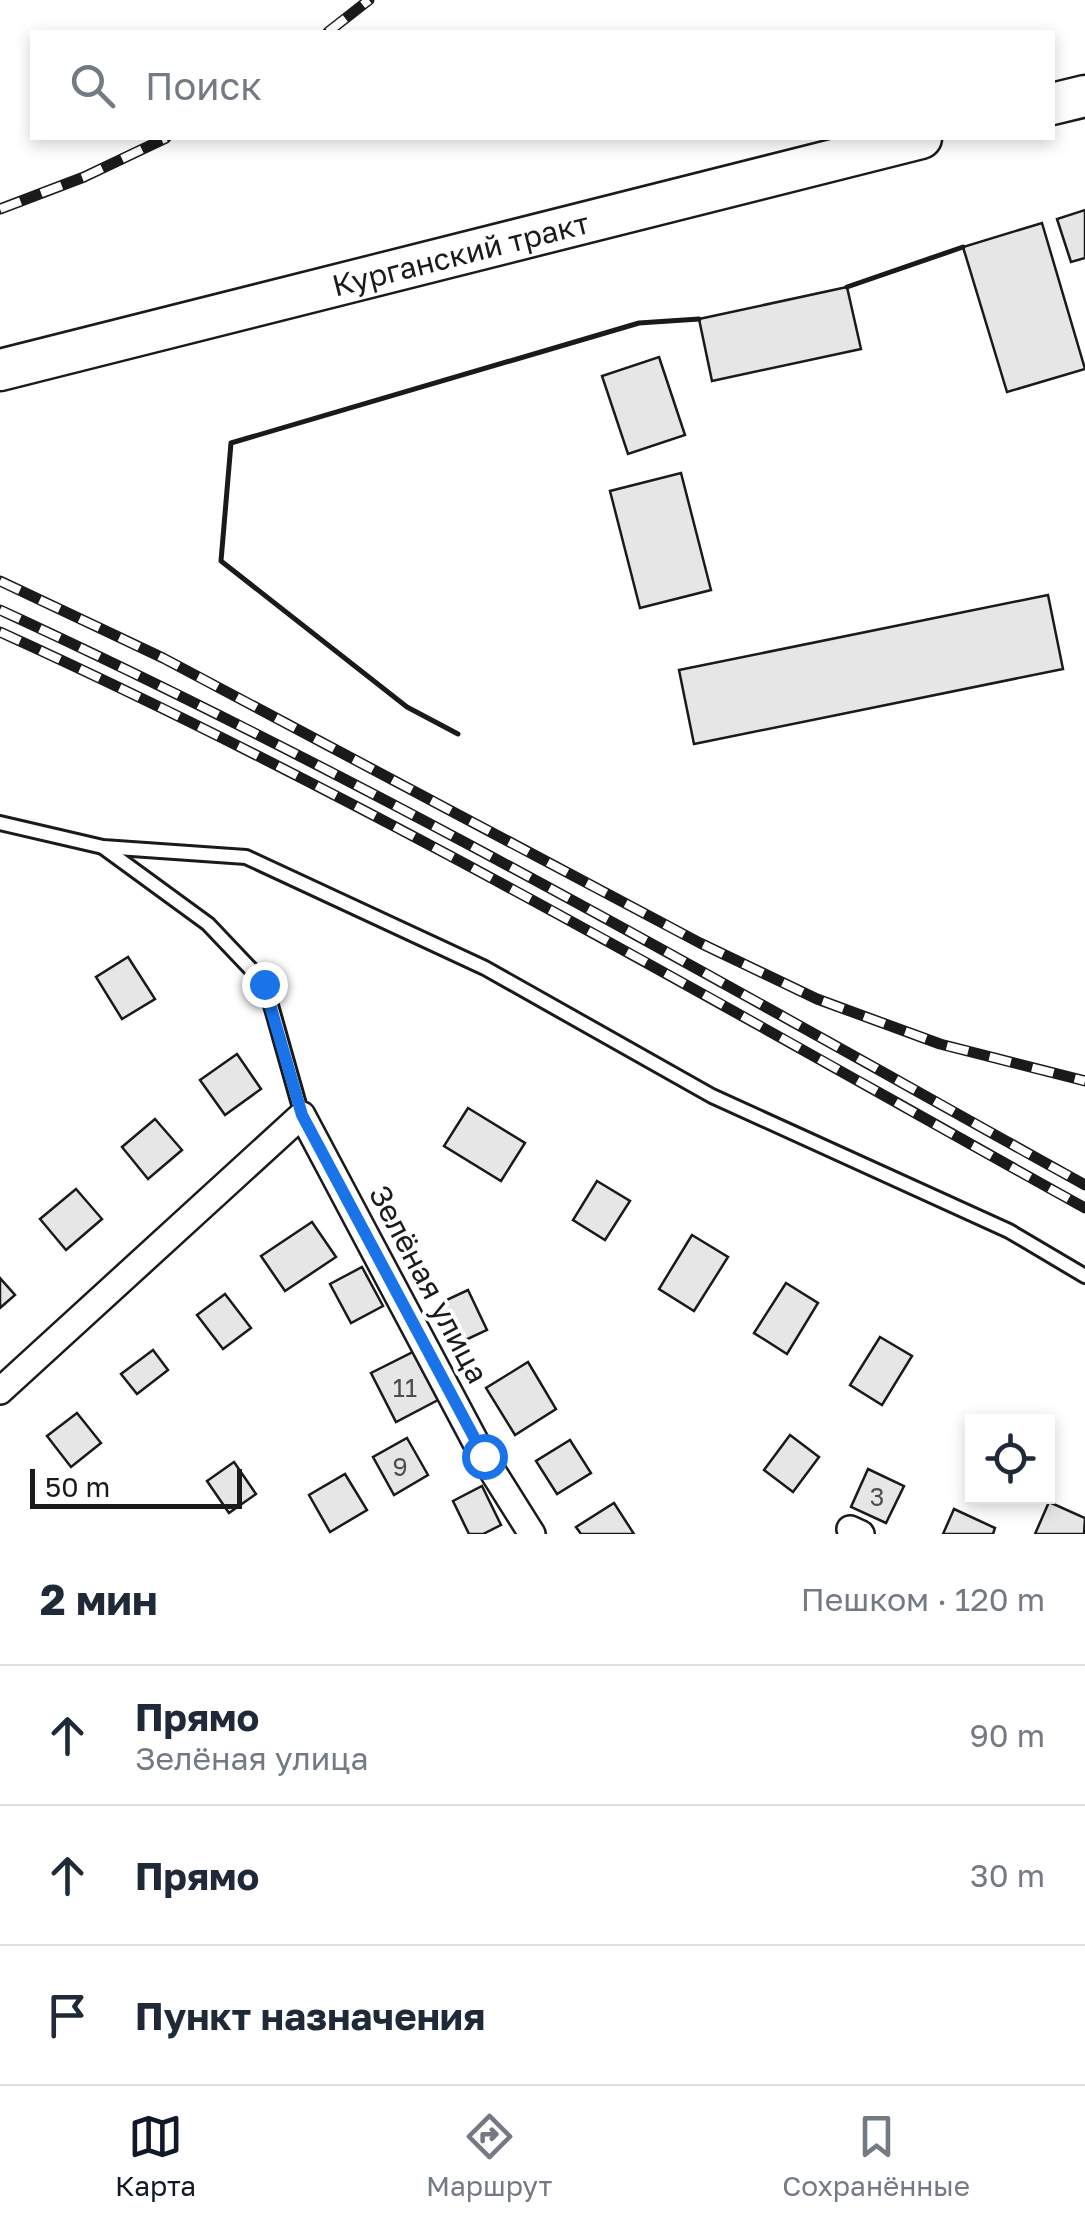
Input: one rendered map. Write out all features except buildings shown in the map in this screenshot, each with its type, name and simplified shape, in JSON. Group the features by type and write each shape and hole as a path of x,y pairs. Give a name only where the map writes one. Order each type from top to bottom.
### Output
{"main road":[{"path":"1055,103 1085,96"},
{"name":"Курганский тракт","path":"0,370 913,140"}],"street":[{"path":"0,1392 302,1115"},
{"name":"Зелёная улица","path":"302,1115 484,1456 532,1534"}],"lane":[{"path":"0,823 103,847 246,857 486,968 712,1096 1010,1231 1085,1276"},
{"path":"103,847 208,924 264,984 302,1115"}],"railway":[{"path":"331,30 369,0"},
{"path":"0,209 84,177 162,140"},
{"path":"0,581 163,658 700,943 817,999 940,1044 1085,1081"},
{"path":"0,610 412,815 1085,1185"},
{"path":"0,632 277,765 413,836 1085,1208"}],"wall":[{"path":"847,287 963,247"},
{"path":"458,734 407,707 221,561 231,443 639,323 699,319"}],"route":[{"path":"264,984 302,1115 484,1456"}]}
